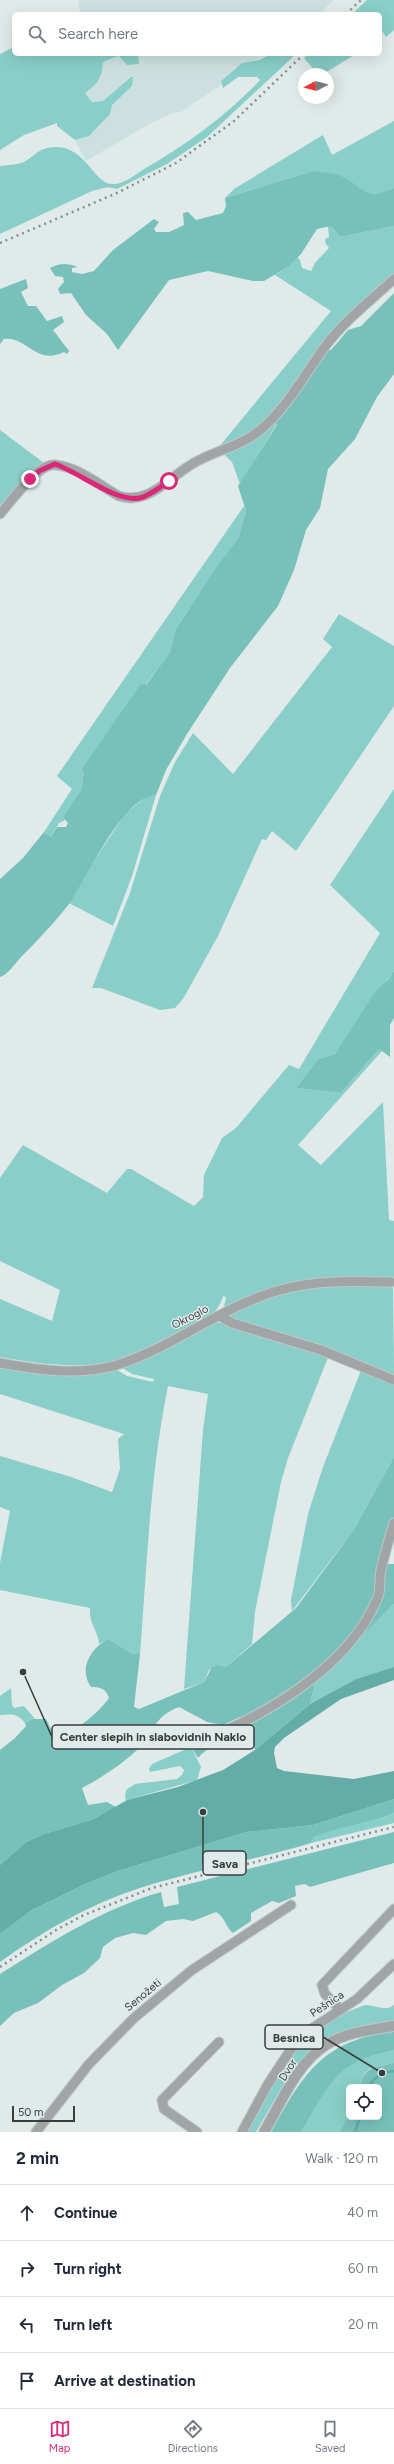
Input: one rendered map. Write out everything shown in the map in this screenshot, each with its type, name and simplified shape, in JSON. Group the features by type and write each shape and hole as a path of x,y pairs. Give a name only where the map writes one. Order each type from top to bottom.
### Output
{"street":[{"path":"0,514 30,479 46,467 55,464 66,468 119,496 128,499 140,498 154,491 203,457 244,442 274,418 341,328 394,280"},
{"name":"Okroglo","path":"0,1364 68,1371 117,1365 163,1345 262,1296 293,1287 346,1281 391,1282"},
{"path":"220,1316 232,1323 321,1350 394,1380"},
{"path":"198,1741 249,1719 282,1701 348,1646 366,1624 379,1595 381,1571 394,1523"},
{"name":"Senožeti","path":"36,2132 89,2064 134,2018 192,1970 291,1905"},
{"path":"340,2009 325,1994 322,1985 394,1909"},
{"name":"Pešnica","path":"242,2132 268,2084 291,2048 311,2029 357,1999 394,1964"},
{"name":"Dvor","path":"264,2132 307,2062 326,2045 355,2033 394,2026"},
{"path":"197,2132 164,2109 162,2100 219,2042"}],"shaded area":[{"path":"78,0 334,0 321,12 80,12"},
{"path":"367,0 394,0 394,30 386,37 382,31 382,12 354,12"},
{"path":"12,48 12,56 119,56 104,62 98,81 85,93 92,102 103,101 131,77 133,77 132,86 112,105 110,114 89,136 75,140 57,126 57,123 24,135 0,150 0,54"},
{"path":"119,56 127,65 138,64 138,56 266,56 236,67 221,81 221,85 181,112 172,113 151,123 86,161 75,140 89,136 110,114 112,105 132,86 131,77 103,101 92,102 85,93 100,78 102,64 106,60"},
{"path":"119,56 138,56 139,64 127,65"},
{"path":"267,56 294,56 207,137 167,164 117,189 108,187 92,191 0,234 0,166 22,163 41,150 56,147 75,153 106,182 116,184 125,181 191,139 234,106 260,80 257,77 238,77 223,88 221,81 242,63 259,60"},
{"path":"306,56 353,56 333,68 313,68 304,58"},
{"path":"394,121 394,188 384,193 368,194 352,184 313,171 225,198 234,189 323,135 332,155"},
{"path":"313,171 338,175 369,193 375,194 394,188 394,226 340,237 331,226 317,229 301,254 288,267 264,281 253,281 208,271 169,280 118,350 107,334 86,315 71,293 60,294 58,289 64,282 63,277 55,276 50,268 60,264 67,264 78,267 72,268 72,272 82,274 94,271 113,250 154,219 159,222 154,229 156,232 169,232 184,225 183,213 188,212 196,220 223,213 226,206 225,198"},
{"path":"328,226 331,226 340,237 394,226 394,275 363,301 272,414 247,437 218,448 331,311 275,275 288,267 297,257 300,260 302,268 311,271 315,263 329,248 325,242 326,238 329,238"},
{"path":"26,279 28,288 21,292 28,306 36,306 47,321 62,316 64,322 53,330 69,351 67,354 64,352 54,355 46,355 12,339 4,339 0,344 0,289"},
{"path":"394,293 394,374 377,397 355,439 328,469 320,508 306,530 294,570 278,606 230,668 187,734 166,770 156,795 144,799 131,809 119,823 107,840 69,904 9,971 0,977 0,879 23,858 44,832 51,837 57,827 66,827 68,823 63,817 81,790 84,772 81,770 141,684 146,685 170,652 176,629 214,570 238,538 246,511 238,486 277,425 274,421 326,350 331,350 348,330 361,326"},
{"path":"274,421 277,424 240,484 232,462 223,453"},
{"path":"0,430 44,463 0,510"},
{"path":"244,506 246,511 238,538 214,570 176,629 170,652 81,770 84,772 81,790 63,817 65,820 59,823 51,837 44,832 72,789 57,776"},
{"path":"339,614 394,646 394,706 296,851 272,831 266,840 262,839 218,936 183,999 175,1008 160,1010 101,988 92,988 130,893 160,796 175,762 193,733 233,774 332,647 323,639"},
{"path":"394,789 394,971 335,1054 318,1059 296,1088 341,1093 379,1049 382,1051 298,1145 321,1165 383,1102 389,1220 394,1221 394,1278 332,1279 229,1307 224,1307 226,1297 223,1296 217,1309 204,1320 148,1349 110,1362 62,1365 0,1357 0,1299 52,1321 60,1290 0,1261 0,1178 23,1145 107,1193 127,1169 131,1169 194,1206 203,1197 204,1175 222,1138 236,1128 289,1065 299,1069 380,933 330,885"},
{"path":"148,795 156,795 132,876 113,926 69,903 84,876 125,814"},
{"path":"394,971 394,1018 390,1025 390,1057 379,1049 341,1093 296,1088 318,1059 335,1054 375,992 388,980"},
{"path":"337,1286 393,1286 394,1375 237,1323 230,1317 233,1313 251,1304 275,1296 303,1289"},
{"path":"217,1322 329,1355 288,1458 281,1482 255,1612 252,1644 226,1667 219,1665 209,1670 204,1682 184,1689 203,1430 208,1394 168,1386 153,1486 140,1654 133,1654 108,1639 99,1644 91,1619 90,1608 0,1590 0,1563 10,1511 0,1507 0,1456 71,1477 112,1492 120,1469 118,1439 124,1434 0,1394 0,1367 47,1375 65,1376 117,1370 127,1376 153,1382 154,1379 132,1374 121,1367"},
{"path":"362,1368 394,1385 394,1457 353,1531 292,1611 291,1600 308,1514 323,1467"},
{"path":"394,1457 394,1536 386,1564 394,1564 394,1604 341,1656 331,1669 322,1674 315,1683 310,1704 255,1750 250,1740 236,1739 215,1745 198,1758 191,1747 221,1736 244,1721 240,1717 223,1725 207,1722 179,1707 171,1711 160,1719 145,1741 128,1758 112,1770 82,1788 88,1805 107,1802 116,1807 94,1819 44,1834 26,1842 0,1865 0,1750 15,1738 26,1726 25,1723 34,1719 46,1719 53,1733 67,1733 84,1723 99,1710 109,1698 103,1689 91,1687 87,1680 86,1673 88,1660 96,1648 108,1639 133,1654 140,1654 134,1707 139,1709 204,1682 212,1667 219,1665 226,1667 296,1608 353,1531"},
{"path":"394,1604 394,1667 356,1679 310,1704 315,1683 322,1674"},
{"path":"394,1667 394,1680 341,1699 284,1738 275,1747 274,1753 277,1768 284,1771 354,1779 394,1771 394,1799 313,1825 246,1832 118,1871 85,1884 32,1910 0,1934 0,1865 26,1842 44,1834 94,1819 127,1800 178,1787 223,1770 255,1750 310,1704 356,1679"},
{"path":"11,1688 12,1705 14,1708 24,1706 35,1719 25,1723 20,1717 14,1715 0,1715 0,1696"},
{"path":"191,1747 201,1767 197,1780 127,1800 125,1799 126,1790 135,1784 177,1779 182,1775 184,1770 180,1766 150,1772 149,1769 152,1764"},
{"path":"394,1799 394,1813 374,1820 324,1833 314,1837 311,1843 161,1882 103,1902 67,1920 0,1962 0,1934 32,1910 85,1884 118,1871 246,1832 313,1825"},
{"path":"394,1813 394,1823 311,1843 314,1837 330,1830 346,1825 381,1818"},
{"path":"394,1832 394,1863 310,1887 305,1884 295,1886 296,1896 279,1903 272,1901 251,1913 251,1921 233,1933 222,1917 216,1912 193,1921 183,1919 166,1921 146,1935 133,1933 115,1938 103,1947 100,1958 84,1973 62,1985 38,2003 14,2013 0,2026 0,1974 58,1938 118,1907 161,1892 164,1907 179,1904 177,1887"},
{"path":"365,2005 387,2008 394,2005 394,2022 344,2031 328,2038 316,2046 296,2067 278,2093 256,2132 246,2132 279,2072 306,2039 322,2026"},
{"path":"394,2031 394,2050 356,2062 339,2074 327,2089 301,2132 271,2132 294,2093 305,2077 318,2063 332,2052 349,2043 369,2036"},
{"path":"394,2050 394,2063 371,2068 364,2074 361,2084 346,2084 346,2120 339,2132 301,2132 327,2089 339,2074 350,2065 375,2055"},
{"path":"394,2063 394,2132 339,2132 346,2120 382,2120 382,2084 361,2084 368,2071 376,2067"}],"waterway":[{"path":"370,2084 379,2076 394,2071"},
{"path":"355,2132 359,2120"}],"railway":[{"path":"348,12 361,0"},
{"path":"0,243 117,193 176,163 234,121 302,56"},
{"path":"0,1967 56,1930 84,1915 152,1888 394,1827"}],"place":[{"name":"Center slepih in slabovidnih Naklo","path":"23,1672"},
{"name":"Sava","path":"203,1812"},
{"name":"Besnica","path":"382,2073"}],"route":[{"path":"30,479 39,471 55,464 80,474 119,496 128,499 140,498 169,481"}]}
